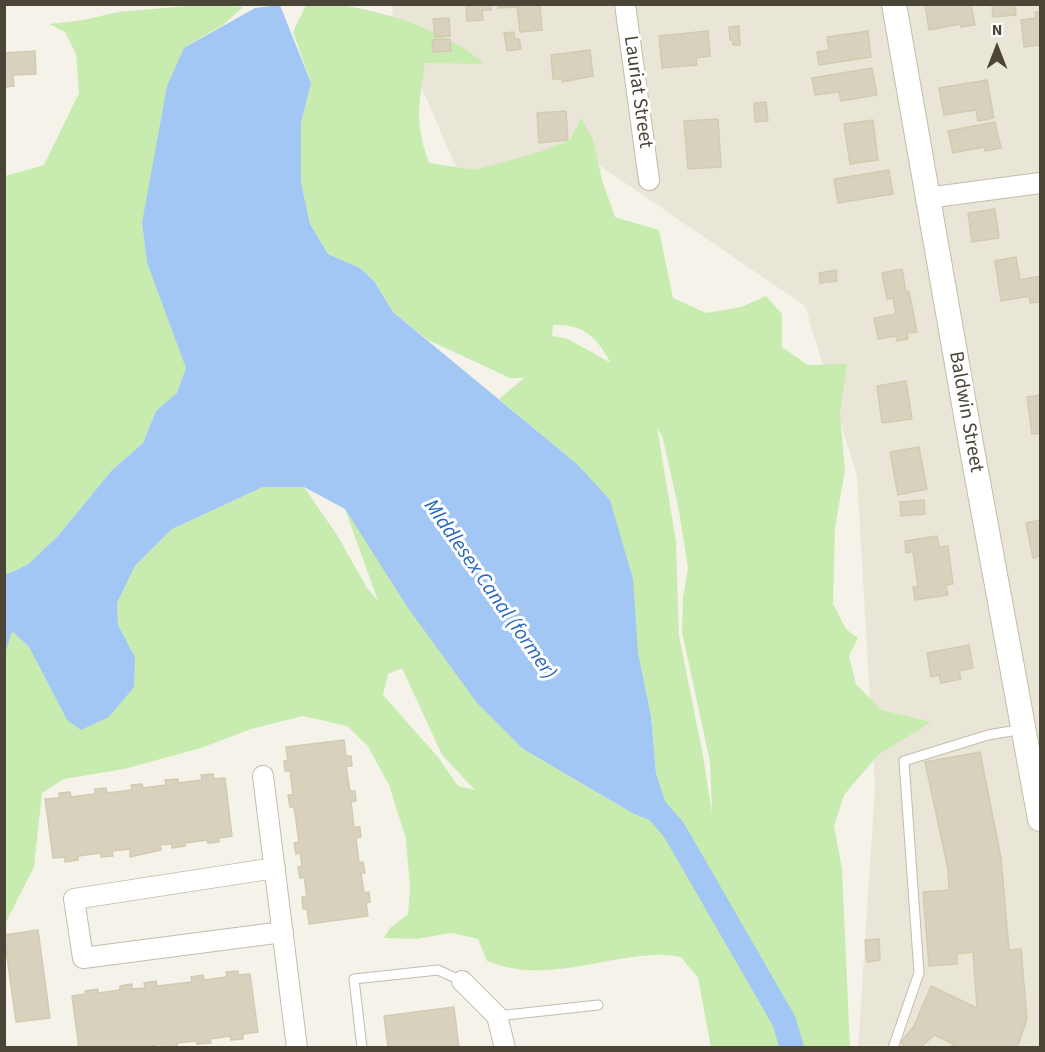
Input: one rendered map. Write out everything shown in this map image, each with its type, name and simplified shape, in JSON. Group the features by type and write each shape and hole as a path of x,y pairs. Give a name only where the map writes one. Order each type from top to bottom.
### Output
{"street":[{"name":"Lauriat Street","path":"625,4 649,180"},
{"name":"Baldwin Street","path":"894,4 927,198 1041,819"},
{"path":"927,198 1041,183"},
{"path":"263,776 297,1047"},
{"path":"275,868 74,899 83,958 283,932"},
{"path":"462,981 497,1016 505,1047"}],"lane":[{"path":"893,1047 919,973 904,761 988,735 1024,729"},
{"path":"362,1047 354,979 438,970 462,981"},
{"path":"497,1016 598,1005"}],"shaded area":[{"path":"392,5 1040,5 1040,1047 858,1047 875,788 857,476 805,306 593,161 458,172 393,21"}],"green space":[{"path":"209,4 243,7 223,25 184,48 142,223 147,263 187,368 178,393 156,411 143,443 112,470 57,537 27,565 5,575 5,176 44,165 79,93 76,54 65,32 49,24 83,20 118,12"},
{"path":"331,4 357,8 396,18 436,33 454,42 484,64 425,63 419,113 421,136 429,163 475,170 542,151 570,140 581,118 593,139 602,180 615,217 659,230 673,298 706,313 741,307 766,296 782,314 782,347 808,365 847,364 840,414 845,470 835,528 833,604 846,629 858,638 849,656 856,684 881,710 931,722 878,755 844,795 834,826 842,869 850,1047 711,1047 698,978 681,957 653,955 570,968 529,970 487,961 478,939 451,933 416,939 384,938 390,928 408,914 410,889 406,839 389,785 367,745 347,726 303,716 251,729 201,748 124,769 64,779 42,793 34,867 5,924 4,654 11,630 29,647 67,720 135,657 118,625 117,603 135,566 172,529 263,487 304,487 337,535 367,588 378,601 345,509 523,749 634,814 673,830 656,773 651,716 638,652 577,464 499,399 524,378 510,378 428,340 393,312 374,281 360,268 328,254 310,224 301,182 301,123 311,83 293,32 306,5","holes":["553,325 573,327 588,334 600,346 611,363 568,339 552,336","657,427 663,439 679,511 688,568 683,597 682,632 710,762 712,814 703,755 679,636 676,541","402,668 442,755 475,790 458,786 438,757 383,695 388,674"]}],"water":[{"path":"280,5 311,83 301,123 301,182 310,224 328,254 360,268 374,281 393,312 577,464 610,500 633,579 638,652 651,716 656,773 674,830 634,814 523,749 477,703 408,608 345,509 304,487 263,487 172,529 135,566 117,603 118,625 135,657 134,687 109,717 81,730 67,720 29,647 12,631 5,654 5,575 27,565 57,537 112,470 143,443 156,411 177,393 186,368 147,263 142,223 167,86 184,48 255,8"}],"building":[{"path":"466,4 490,4 491,10 482,10 483,20 467,21"},
{"path":"497,4 540,4 542,30 520,32 517,7 498,8"},
{"path":"971,4 975,25 961,27 960,24 929,30 925,5"},
{"path":"992,4 1015,4 1016,15 993,17"},
{"path":"1035,12 1040,12 1040,45 1024,47 1021,20 1036,18"},
{"path":"449,18 450,36 435,37 433,19"},
{"path":"739,26 740,45 733,45 733,40 730,40 729,27"},
{"path":"708,31 710,56 696,58 697,65 662,68 659,36"},
{"path":"868,31 871,57 819,65 817,52 829,50 827,37"},
{"path":"514,32 515,39 519,39 521,49 507,51 504,33"},
{"path":"450,39 451,51 433,52 432,40"},
{"path":"590,50 593,76 562,82 562,79 553,79 551,55"},
{"path":"35,51 36,74 13,75 14,86 4,87 4,53"},
{"path":"872,68 877,95 841,101 839,92 815,95 812,78"},
{"path":"987,80 994,118 978,121 976,110 944,115 939,88"},
{"path":"766,102 768,121 755,122 754,103"},
{"path":"566,111 568,140 539,143 537,113"},
{"path":"718,119 721,167 688,169 684,121"},
{"path":"873,120 878,160 850,164 844,124"},
{"path":"995,122 1001,148 985,151 984,147 953,153 948,131"},
{"path":"889,170 893,194 838,203 834,179"},
{"path":"995,209 999,238 972,242 968,213"},
{"path":"1016,257 1020,280 1040,276 1040,302 1030,303 1029,296 1001,301 995,261"},
{"path":"902,269 917,332 907,333 908,339 897,341 896,336 878,339 874,318 896,314 893,298 887,299 882,273"},
{"path":"836,270 837,281 820,283 819,273"},
{"path":"906,381 912,419 882,423 877,386"},
{"path":"1040,395 1040,433 1032,434 1027,397"},
{"path":"919,447 927,489 898,495 890,452"},
{"path":"924,500 925,514 901,516 900,502"},
{"path":"1040,520 1040,556 1033,558 1026,523"},
{"path":"937,536 939,547 948,546 953,584 946,585 948,595 915,600 913,587 918,586 913,552 906,553 905,541"},
{"path":"969,645 973,668 959,671 961,679 941,683 939,675 931,677 927,653"},
{"path":"344,740 346,756 351,756 352,766 346,766 350,791 355,791 356,801 351,802 354,827 360,827 361,837 356,838 359,863 363,862 365,873 361,873 364,893 369,892 370,902 366,903 368,916 309,924 307,909 303,909 302,897 307,896 304,877 300,878 298,867 302,866 300,853 296,854 294,843 299,842 294,807 290,807 288,795 293,795 290,771 285,771 284,761 288,760 286,747"},
{"path":"980,752 1001,858 1009,950 1021,949 1027,1019 1017,1048 949,1048 954,1044 934,1035 920,1048 905,1048 901,1042 914,1026 931,986 977,1008 973,952 957,954 957,964 929,966 923,892 949,890 948,869 925,762"},
{"path":"213,774 214,779 225,778 232,836 219,838 219,842 208,843 207,840 185,843 185,846 172,848 172,844 160,845 161,850 130,857 130,849 112,851 113,856 101,857 101,853 78,856 78,860 65,862 65,857 53,858 45,799 59,798 59,793 70,792 71,797 95,794 95,789 106,788 107,793 132,790 131,785 142,784 143,788 166,785 165,780 178,779 178,783 202,780 201,775"},
{"path":"38,930 50,1018 16,1022 4,935"},
{"path":"879,939 880,960 867,962 865,940"},
{"path":"238,971 238,975 250,974 258,1032 243,1034 243,1039 231,1040 230,1036 210,1039 211,1043 197,1044 196,1041 177,1043 177,1048 162,1048 162,1044 142,1048 79,1048 72,996 98,989 98,993 120,990 120,986 132,984 132,989 145,988 144,983 156,981 157,986 192,982 191,977 203,975 204,980 227,977 226,972"},
{"path":"454,1007 459,1048 388,1048 384,1016"}],"waterway":[{"name":"MIddlesex Canal (former)","path":"653,806 674,830 784,1021 792,1048"}]}
